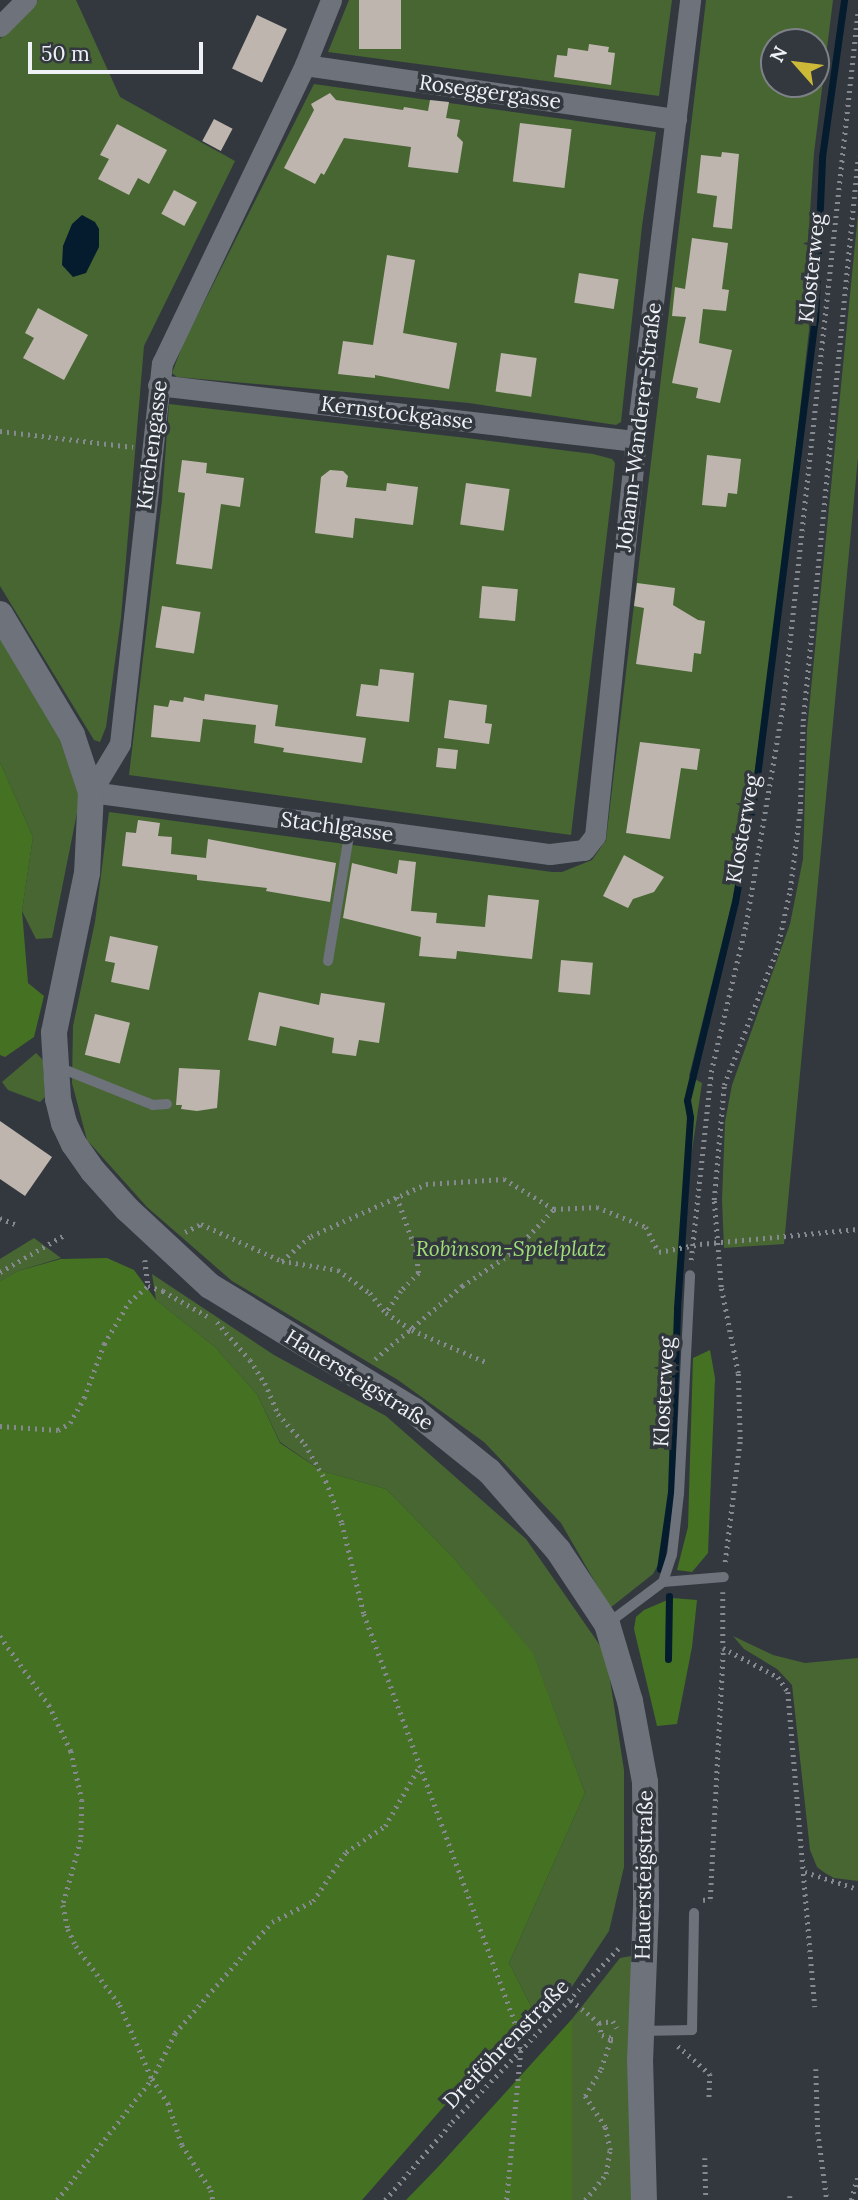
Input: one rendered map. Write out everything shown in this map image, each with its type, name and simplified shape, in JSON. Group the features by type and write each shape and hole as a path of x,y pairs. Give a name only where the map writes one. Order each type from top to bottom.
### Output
{"street":[{"path":"0,26 26,0"},
{"name":"Johann-Wanderer-Straße","path":"584,850 595,836 636,441 690,0"},
{"name":"Kirchengasse","path":"91,792 120,744 162,363 305,65 325,5"},
{"name":"Roseggergasse","path":"305,65 676,119"},
{"name":"Kernstockgasse","path":"158,385 636,441"},
{"name":"Hauersteigstraße","path":"0,614 72,735 91,792 87,873 54,1033 55,1066 64,1123 74,1144 104,1185 200,1278 240,1307 355,1374 438,1428 489,1471 558,1550 607,1624 631,1701 645,1782 646,1906 641,2036 644,2200"},
{"name":"Stachlgasse","path":"91,792 550,854 584,850"}],"lane":[{"path":"328,961 350,829"},
{"path":"55,1066 153,1105 167,1104"},
{"name":"Klosterweg","path":"663,1582 672,1555 679,1494 690,1275"},
{"path":"607,1624 663,1582 724,1577"},
{"path":"641,2036 692,2030 694,1913"}],"path":[{"name":"Klosterweg","path":"690,1275 711,1072 746,923 783,705 858,10"},
{"path":"694,1913 695,1901 710,1899 724,1577 740,1439 738,1373 720,1287 714,1200 724,1085 777,950 790,890 800,811 803,721 858,157"},
{"path":"0,431 151,449"},
{"path":"282,1261 311,1236 397,1197 440,1182 504,1179 554,1209 597,1207 646,1227 659,1252 719,1242 858,1229"},
{"path":"386,1313 401,1291 419,1273 416,1250 397,1197"},
{"path":"355,1374 412,1330 462,1286 513,1252 554,1209"},
{"path":"0,1217 15,1224"},
{"path":"148,1286 144,1257 161,1243 201,1224 282,1261 338,1270 370,1293 386,1313 412,1330 488,1363"},
{"path":"0,1272 66,1234"},
{"path":"0,1426 58,1430 70,1423 84,1398 104,1344 129,1302 148,1286"},
{"path":"148,1286 163,1291 218,1322 250,1360 265,1383 278,1414 305,1444 326,1481 342,1523 364,1614 418,1768 516,2026 522,2051 508,2200"},
{"path":"0,1636 49,1705 71,1751 82,1800 81,1840 62,1905 68,1929 76,1946 120,2005 152,2079 167,2103 182,2145 211,2190 213,2200"},
{"path":"723,1648 778,1677 788,1692 815,2007"},
{"path":"57,2200 152,2079 174,2033 272,1922 313,1900 346,1852 385,1825 418,1768"},
{"path":"805,1872 858,1889"},
{"name":"Dreiföhrenstraße","path":"385,2200 452,2122 625,1942"},
{"path":"571,2000 599,2023 602,2035 611,2039"},
{"path":"585,2200 606,2174 610,2150 606,2127 585,2096 601,2069 611,2039 617,2034 613,2021 599,2023"},
{"path":"641,2036 675,2043 710,2074 709,2097"},
{"path":"816,2069 818,2132 827,2200"},
{"path":"705,2158 706,2200"},
{"path":"851,2200 858,2175"}],"green space":[{"path":"38,0 76,0 120,97 235,161 144,346 121,618 106,727 100,742 94,740 0,586 0,39 12,22"},
{"path":"349,0 672,0 659,96 328,52"},
{"name":"Robinson-Spielplatz","path":"706,0 833,0 830,28 760,28 760,98 821,98 808,242 809,330 778,605 753,784 732,902 689,1076 702,1083 690,1164 679,1308 673,1490 666,1550 653,1574 610,1608 561,1523 484,1442 398,1380 232,1281 147,1207 87,1140 72,1083 73,1026 95,922 109,812 552,872 562,872 592,860 606,840"},
{"path":"314,84 656,132 642,226 621,422 616,425 469,403 177,377 172,373 183,344"},
{"path":"858,214 858,457 784,1244 724,1248 722,1200 725,1122 732,1085 790,924 803,859 807,730"},
{"path":"169,404 467,438 593,454 612,459 615,463 613,483 571,835 129,775 162,500"},
{"path":"0,637 58,734 80,798 52,938 36,939 22,911 33,837 0,762"},
{"path":"0,762 33,837 22,911 28,983 44,996 34,1037 5,1057 0,1055"},
{"path":"36,1053 43,1060 45,1097 40,1102 8,1090 2,1082"},
{"path":"34,1238 61,1258 18,1271 0,1281 0,1259"},
{"path":"107,1258 134,1270 156,1300 215,1347 257,1394 280,1443 322,1471 386,1489 452,1556 533,1653 585,1793 509,1963 537,2018 446,2104 362,2200 0,2200 0,1281 18,1271 61,1259"},
{"path":"152,1274 274,1355 386,1416 526,1539 606,1654 624,1770 624,1867 609,1931 571,1988 537,2018 509,1963 585,1793 533,1654 452,1556 386,1489 322,1471 280,1442 257,1394 215,1347 156,1300"},
{"path":"710,1350 715,1378 708,1553 692,1572 677,1570 688,1527 693,1358"},
{"path":"672,1598 697,1600 692,1647 677,1724 657,1726 634,1629 636,1617 644,1610"},
{"path":"733,1636 773,1655 805,1663 858,1658 858,1881 834,1878 825,1873 817,1867 810,1850 792,1685 777,1669 744,1649"},
{"path":"631,1956 635,2200 572,2200 572,2019 620,1958"},
{"path":"572,2019 572,2200 406,2200 438,2167"}],"water":[{"path":"82,215 95,222 99,229 99,247 86,273 73,277 62,265 63,246 72,224"}],"building":[{"path":"359,0 401,0 401,49 359,49"},
{"path":"257,15 287,29 262,82 232,68"},
{"path":"589,44 609,47 608,52 615,53 611,85 554,77 557,55 567,56 568,48 588,51"},
{"path":"330,93 336,100 403,110 404,107 428,111 430,100 449,102 446,118 460,120 457,136 463,142 458,173 408,167 411,147 344,138 324,175 321,173 315,184 284,168 314,110 311,104"},
{"path":"214,119 233,129 221,151 202,141"},
{"path":"520,123 572,129 564,188 513,182"},
{"path":"117,124 167,150 149,184 138,178 129,195 98,179 109,159 100,155"},
{"path":"722,152 739,154 732,229 713,227 717,196 697,193 701,155 721,157"},
{"path":"174,190 197,202 184,226 161,214"},
{"path":"692,238 728,243 722,289 729,290 726,311 703,309 699,343 732,350 720,403 696,398 698,388 672,383 686,317 672,316 675,287 685,289"},
{"path":"387,255 415,260 403,333 457,343 449,389 375,375 375,378 338,374 343,341 373,345"},
{"path":"579,273 619,279 614,309 574,303"},
{"path":"38,308 88,335 64,380 23,358 34,338 25,333"},
{"path":"501,353 537,358 531,397 496,392"},
{"path":"707,455 741,459 737,494 728,493 726,507 702,505"},
{"path":"182,460 207,463 206,473 244,478 240,507 221,504 212,569 176,564 185,493 178,492"},
{"path":"330,470 343,471 348,476 346,487 386,491 387,483 418,487 413,525 355,518 353,538 315,533 321,477"},
{"path":"466,483 510,489 504,531 460,525"},
{"path":"637,583 675,588 673,605 698,620 705,621 701,654 694,653 692,672 636,664 644,608 634,606"},
{"path":"482,586 518,589 515,621 479,618"},
{"path":"162,606 201,612 194,654 155,647"},
{"path":"380,669 414,673 409,722 356,716 361,684 378,686"},
{"path":"205,694 278,705 275,726 366,738 362,763 283,752 284,748 254,743 256,725 203,719 200,742 151,737 154,705 168,707 170,700 183,702 184,697 204,701"},
{"path":"449,700 487,705 485,723 492,724 489,744 444,738"},
{"path":"640,742 700,749 697,770 681,768 670,839 626,833"},
{"path":"438,748 458,750 456,769 436,767"},
{"path":"138,820 160,823 158,836 172,837 171,854 206,858 208,839 336,863 330,902 266,891 267,888 197,880 197,875 122,866 126,832 136,833"},
{"path":"624,855 664,877 654,892 633,899 628,908 603,896"},
{"path":"399,860 416,862 411,911 437,913 436,923 485,927 488,895 539,900 532,959 457,951 456,959 419,956 421,937 343,918 352,863 397,874"},
{"path":"110,936 158,946 149,990 111,982 115,963 105,961"},
{"path":"561,960 593,963 590,995 558,992"},
{"path":"259,992 319,1005 321,993 385,1003 379,1043 359,1040 356,1056 332,1053 334,1038 280,1026 276,1046 248,1040"},
{"path":"95,1014 130,1023 120,1063 85,1055"},
{"path":"179,1068 220,1070 217,1108 197,1111 181,1109 182,1105 176,1105"},
{"path":"0,1121 52,1157 25,1196 0,1179"}],"waterway":[{"path":"660,1569 671,1492 677,1308 690,1117 687,1100 735,902 756,784 815,320 822,157 844,0"},
{"path":"668,1659 669,1596"}]}
